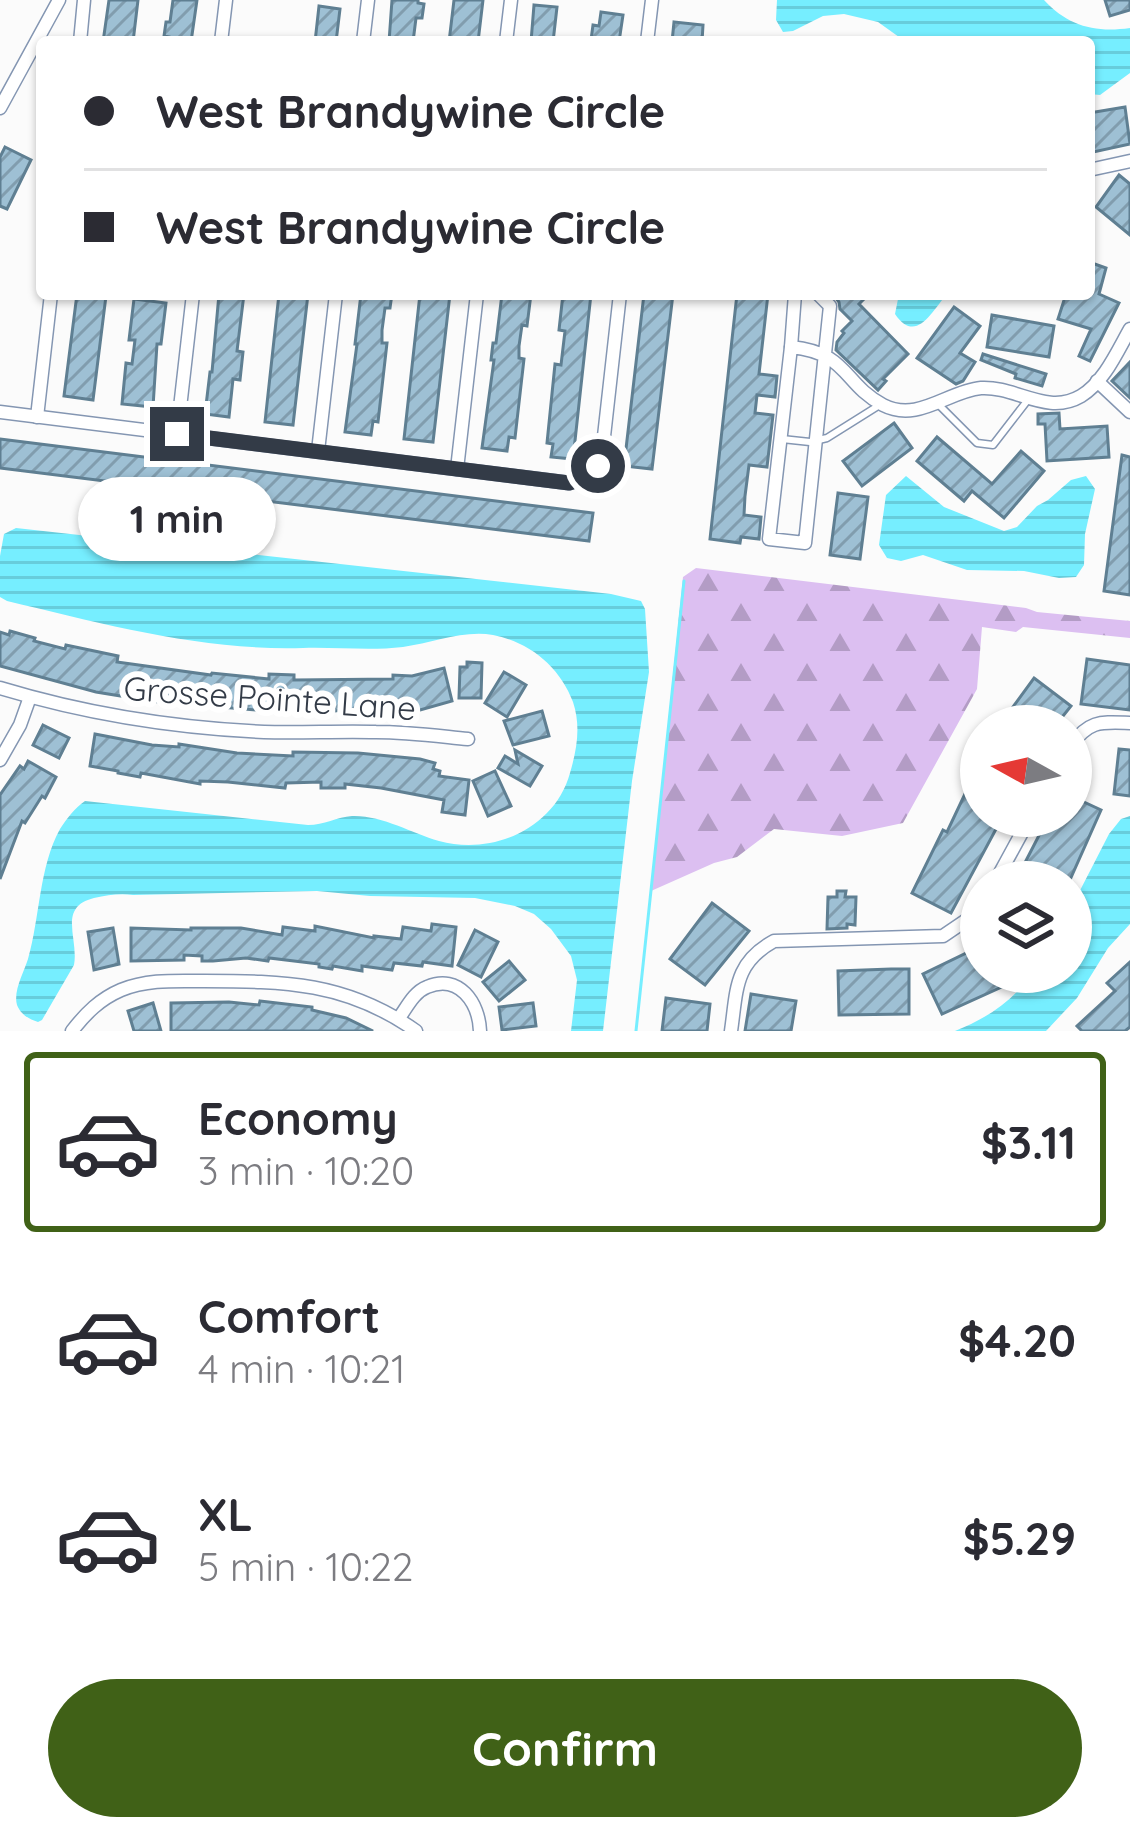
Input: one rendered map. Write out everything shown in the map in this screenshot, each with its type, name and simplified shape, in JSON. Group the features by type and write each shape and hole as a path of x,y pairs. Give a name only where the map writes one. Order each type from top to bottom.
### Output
{"street":[{"path":"39,36 59,0"},
{"path":"81,36 84,0"},
{"path":"222,36 226,0"},
{"path":"364,36 368,0"},
{"path":"507,36 511,0"},
{"path":"648,36 652,0"},
{"path":"0,108 36,42"},
{"path":"1095,169 1130,161"},
{"path":"37,417 50,300"},
{"path":"177,434 192,300"},
{"path":"318,451 335,300"},
{"path":"457,469 476,300"},
{"path":"0,412 569,483 591,476 602,454 619,300"},
{"path":"795,300 769,538 805,543 830,306 824,300"},
{"path":"791,347 826,356 881,404 897,410 913,410 979,388 1004,388 1054,404 1080,396 1097,382 1130,329"},
{"path":"1097,382 1130,412"},
{"name":"Grosse Pointe Lane","path":"0,688 100,713 186,726 468,739"},
{"path":"0,760 30,697"},
{"path":"1092,726 1130,723"},
{"path":"731,1031 744,964 774,941 943,936 960,924"},
{"path":"72,1031 99,1002 155,981 305,984 399,1018 416,1031"},
{"path":"399,1018 422,989 446,985 472,998 480,1031"}],"lane":[{"path":"938,403 977,443 993,445 1029,398"},
{"path":"781,439 827,438 881,404"}],"green space":[{"path":"696,568 1130,621 1130,638 982,627 977,689 968,705 960,705 960,720 903,823 842,836 774,829 737,857 651,891 683,577"}],"water":[{"path":"777,0 1044,0 1083,26 1130,28 1130,73 1095,95 1095,36 898,36 878,22 844,14 823,16 783,32 776,20"},
{"path":"898,300 942,300 917,326 903,323 895,314"},
{"path":"906,476 944,507 1004,531 1017,527 1071,480 1086,476 1095,489 1084,565 1076,577 1059,578 1024,571 967,570 923,555 901,561 887,558 879,545 886,495"},
{"path":"16,528 641,601 649,672 603,1031 571,1031 577,980 571,956 534,914 475,898 317,891 119,894 83,902 73,916 74,965 42,1020 23,1014 16,994 32,943 48,859 60,829 85,801 308,825 363,816 439,841 480,844 519,833 551,809 570,773 577,729 573,702 552,667 531,650 493,635 391,648 265,648 154,634 7,601 0,597 0,556 4,534"},
{"path":"1130,816 1130,924 1092,974 1092,867 1121,819"},
{"path":"1016,993 1080,993 1046,1031 955,1031 999,1008"}],"building":[{"path":"109,0 138,0 134,36 104,36"},
{"path":"173,0 197,0 192,36 164,36 166,22 170,22"},
{"path":"392,0 424,4 414,36 389,36"},
{"path":"454,0 483,0 479,36 450,36"},
{"path":"1105,0 1130,0 1130,10 1110,16"},
{"path":"534,5 557,7 554,36 531,36"},
{"path":"319,6 340,9 337,36 316,36"},
{"path":"601,12 623,15 620,36 592,36 593,25 599,26"},
{"path":"674,22 703,25 702,36 673,36"},
{"path":"1125,107 1130,144 1095,152 1095,112"},
{"path":"5,147 31,160 7,209 0,206 0,157"},
{"path":"1119,175 1130,184 1130,235 1096,207"},
{"path":"1095,264 1106,268 1099,294 1119,303 1090,361 1079,356 1091,329 1058,319 1064,300 1095,300"},
{"path":"76,300 106,300 93,400 64,396"},
{"path":"134,300 166,303 161,344 157,344 153,407 122,404 126,363 132,364 135,340 129,340"},
{"path":"218,300 243,300 237,351 243,352 240,380 233,379 229,417 205,414"},
{"path":"278,300 307,300 293,425 265,422"},
{"path":"360,300 391,300 382,330 382,343 387,343 378,422 373,421 371,435 345,432"},
{"path":"419,300 449,300 433,442 404,439"},
{"path":"501,300 530,300 519,346 519,358 524,359 515,438 509,437 507,451 482,448"},
{"path":"562,300 590,300 573,459 551,457 553,444 547,443 555,364 561,365 565,331 559,330"},
{"path":"643,300 672,300 652,469 624,466"},
{"path":"736,300 767,300 759,374 777,376 775,397 757,395 755,413 773,415 767,467 749,465 744,515 761,517 759,539 741,537 740,543 710,539"},
{"path":"863,300 859,304 908,354 878,390 836,350 842,331 852,321 839,302"},
{"path":"954,307 980,326 960,353 975,362 956,384 917,358"},
{"path":"992,315 1054,326 1049,357 987,347"},
{"path":"983,354 1046,374 1042,386 981,360"},
{"path":"1130,362 1130,398 1112,381"},
{"path":"1059,413 1060,429 1107,426 1109,457 1047,461 1045,424 1038,424 1038,414"},
{"path":"894,423 912,448 862,486 843,461"},
{"path":"937,437 992,484 1021,451 1044,471 1004,518 972,491 964,501 917,461"},
{"path":"0,439 593,513 589,541 0,468"},
{"path":"1122,455 1130,457 1130,595 1104,591"},
{"path":"838,493 868,497 860,559 830,555"},
{"path":"10,631 65,649 66,645 118,656 117,662 211,675 393,679 393,675 444,668 452,701 413,712 299,713 299,707 282,707 282,712 158,702 159,697 140,694 139,699 0,666 0,632 9,635"},
{"path":"1087,659 1130,665 1130,710 1081,704"},
{"path":"467,662 482,663 481,698 459,698 460,667 467,667"},
{"path":"504,672 526,685 507,717 485,703"},
{"path":"1034,678 1070,705 1014,705"},
{"path":"542,711 549,736 513,745 504,721"},
{"path":"43,725 69,738 59,758 33,745"},
{"path":"95,734 237,753 358,753 420,759 435,763 433,769 440,771 439,776 469,780 465,815 442,812 444,800 381,788 345,784 345,788 321,788 321,782 286,783 285,788 200,784 118,773 90,766"},
{"path":"1119,749 1130,750 1130,796 1114,794"},
{"path":"515,750 542,766 530,786 498,768 505,756 518,764"},
{"path":"28,761 56,777 45,798 22,821 0,879 0,795"},
{"path":"495,771 511,806 488,816 473,781"},
{"path":"960,804 960,837 992,837 979,861 960,861 960,896 951,913 912,893 943,830 947,832"},
{"path":"1092,806 1101,810 1092,830"},
{"path":"1038,837 1089,837 1078,861 1026,861"},
{"path":"837,891 856,897 855,925 827,929 828,897 837,897"},
{"path":"712,903 749,931 705,985 670,959"},
{"path":"432,924 456,927 452,966 394,963 392,970 362,966 362,971 269,958 202,961 202,956 184,955 184,960 131,961 131,928 241,928 282,935 283,927 315,931 315,926 401,939 403,927 431,931"},
{"path":"113,928 119,964 94,970 88,932"},
{"path":"475,930 498,942 481,977 458,965"},
{"path":"960,956 960,993 988,993 942,1014 923,974"},
{"path":"509,961 525,980 499,1001 483,982"},
{"path":"1130,962 1130,1027 1082,1031 1077,1026 1115,991 1107,983"},
{"path":"909,969 909,1014 839,1015 838,971"},
{"path":"751,994 796,1001 791,1031 745,1031"},
{"path":"666,998 710,1004 707,1031 662,1031"},
{"path":"260,1001 312,1007 373,1031 171,1031 171,1003 259,1005"},
{"path":"153,1003 161,1031 134,1031 128,1011"},
{"path":"533,1003 536,1026 502,1030 499,1007"}],"waterway":[{"path":"636,1031 684,581"}],"route":[{"path":"177,434 569,483 591,476 598,466"}]}
